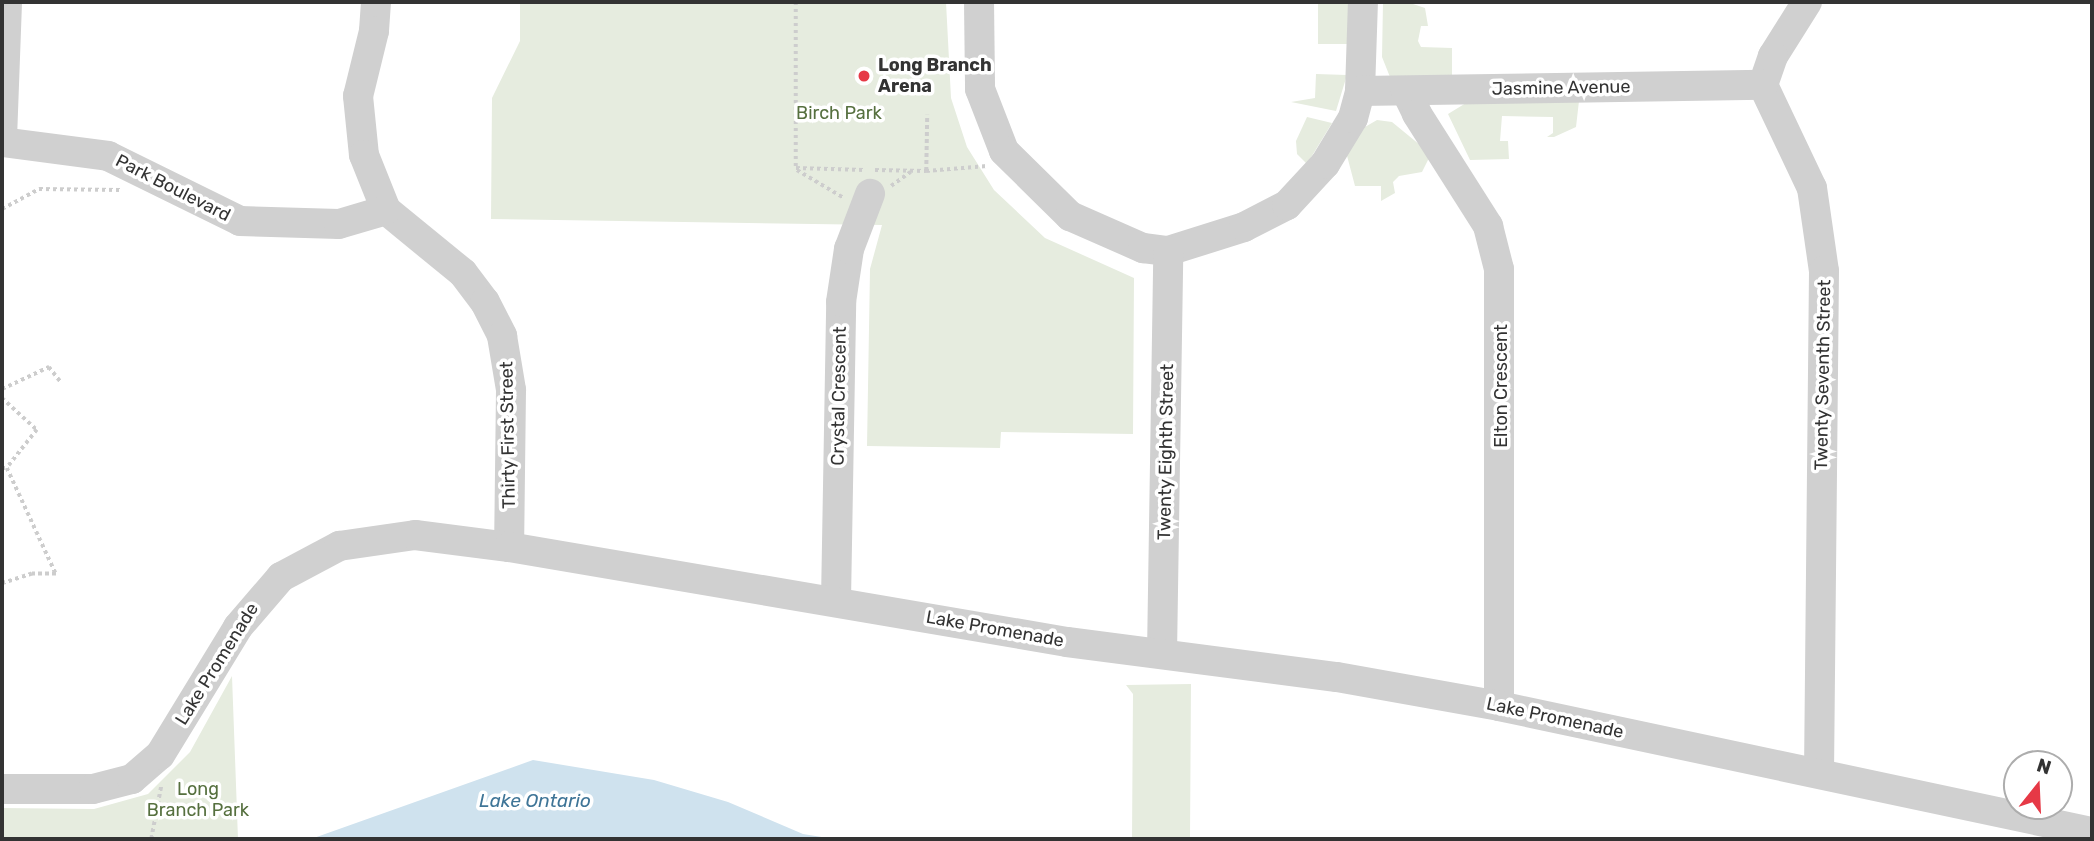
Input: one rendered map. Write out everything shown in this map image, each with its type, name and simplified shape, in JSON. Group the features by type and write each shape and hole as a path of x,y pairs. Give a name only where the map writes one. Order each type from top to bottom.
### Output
{"street":[{"path":"2,140 7,2"},
{"name":"Thirty First Street","path":"376,2 357,114 364,155 386,210 463,273 485,302 502,335 511,390 509,547"},
{"path":"979,2 980,89 1011,160 1070,216 1143,248 1168,251 1193,247 1244,228 1287,205 1333,152 1353,118 1360,91 1363,2"},
{"path":"1763,85 1773,56 1807,2"},
{"name":"Jasmine Avenue","path":"1360,91 1763,85"},
{"name":"Twenty Seventh Street","path":"1763,85 1812,188 1824,271 1819,772"},
{"name":"Elton Crescent","path":"1406,91 1417,114 1488,226 1499,269 1499,706"},
{"name":"Park Boulevard","path":"2,140 108,156 240,221 339,224 386,210"},
{"name":"Crystal Crescent","path":"836,601 841,302 849,249 867,201"},
{"name":"Twenty Eighth Street","path":"1162,654 1168,251"},
{"name":"Lake Promenade","path":"2,789 108,788 132,779 160,755 253,605 293,568 331,549 389,536 509,547 1162,654 1337,677 1499,706 2092,832"}],"path":[{"path":"796,2 796,168 809,180 867,201"},
{"path":"926,171 927,115"},
{"path":"796,168 926,171 975,169 1011,160"},
{"path":"2,209 39,189 129,190"},
{"path":"2,389 49,367 60,381"},
{"path":"2,398 37,430 4,468 56,574 32,574 2,584"},
{"path":"151,839 164,772 160,755"}],"green space":[{"name":"Birch Park","path":"520,2 946,2 951,98 967,147 994,190 1045,238 1134,278 1133,434 1001,432 1000,448 867,446 870,269 882,225 491,219 492,98 520,41"},
{"path":"1318,2 1349,2 1349,44 1318,44"},
{"path":"1383,2 1407,2 1425,8 1428,26 1421,26 1418,41 1421,47 1452,48 1452,79 1390,77 1382,57"},
{"path":"1316,74 1347,75 1336,111 1291,102 1315,98"},
{"path":"1579,101 1576,127 1554,137 1547,137 1553,133 1553,117 1502,116 1500,141 1508,141 1509,159 1470,160 1448,114 1466,103"},
{"path":"1307,117 1332,123 1307,164 1297,154 1296,141"},
{"path":"1377,120 1392,122 1431,154 1422,172 1399,176 1393,182 1395,193 1381,201 1381,186 1355,186 1346,152 1365,127"},
{"name":"Long Branch Park","path":"232,676 238,839 2,839 2,808 94,809 148,794 190,752"},
{"path":"1191,684 1190,839 1132,839 1133,694 1126,685"}],"water":[{"name":"Lake Ontario","path":"533,760 654,780 728,802 803,834 834,839 311,839"}],"place":[{"name":"Long Branch Arena","path":"864,76"}]}
